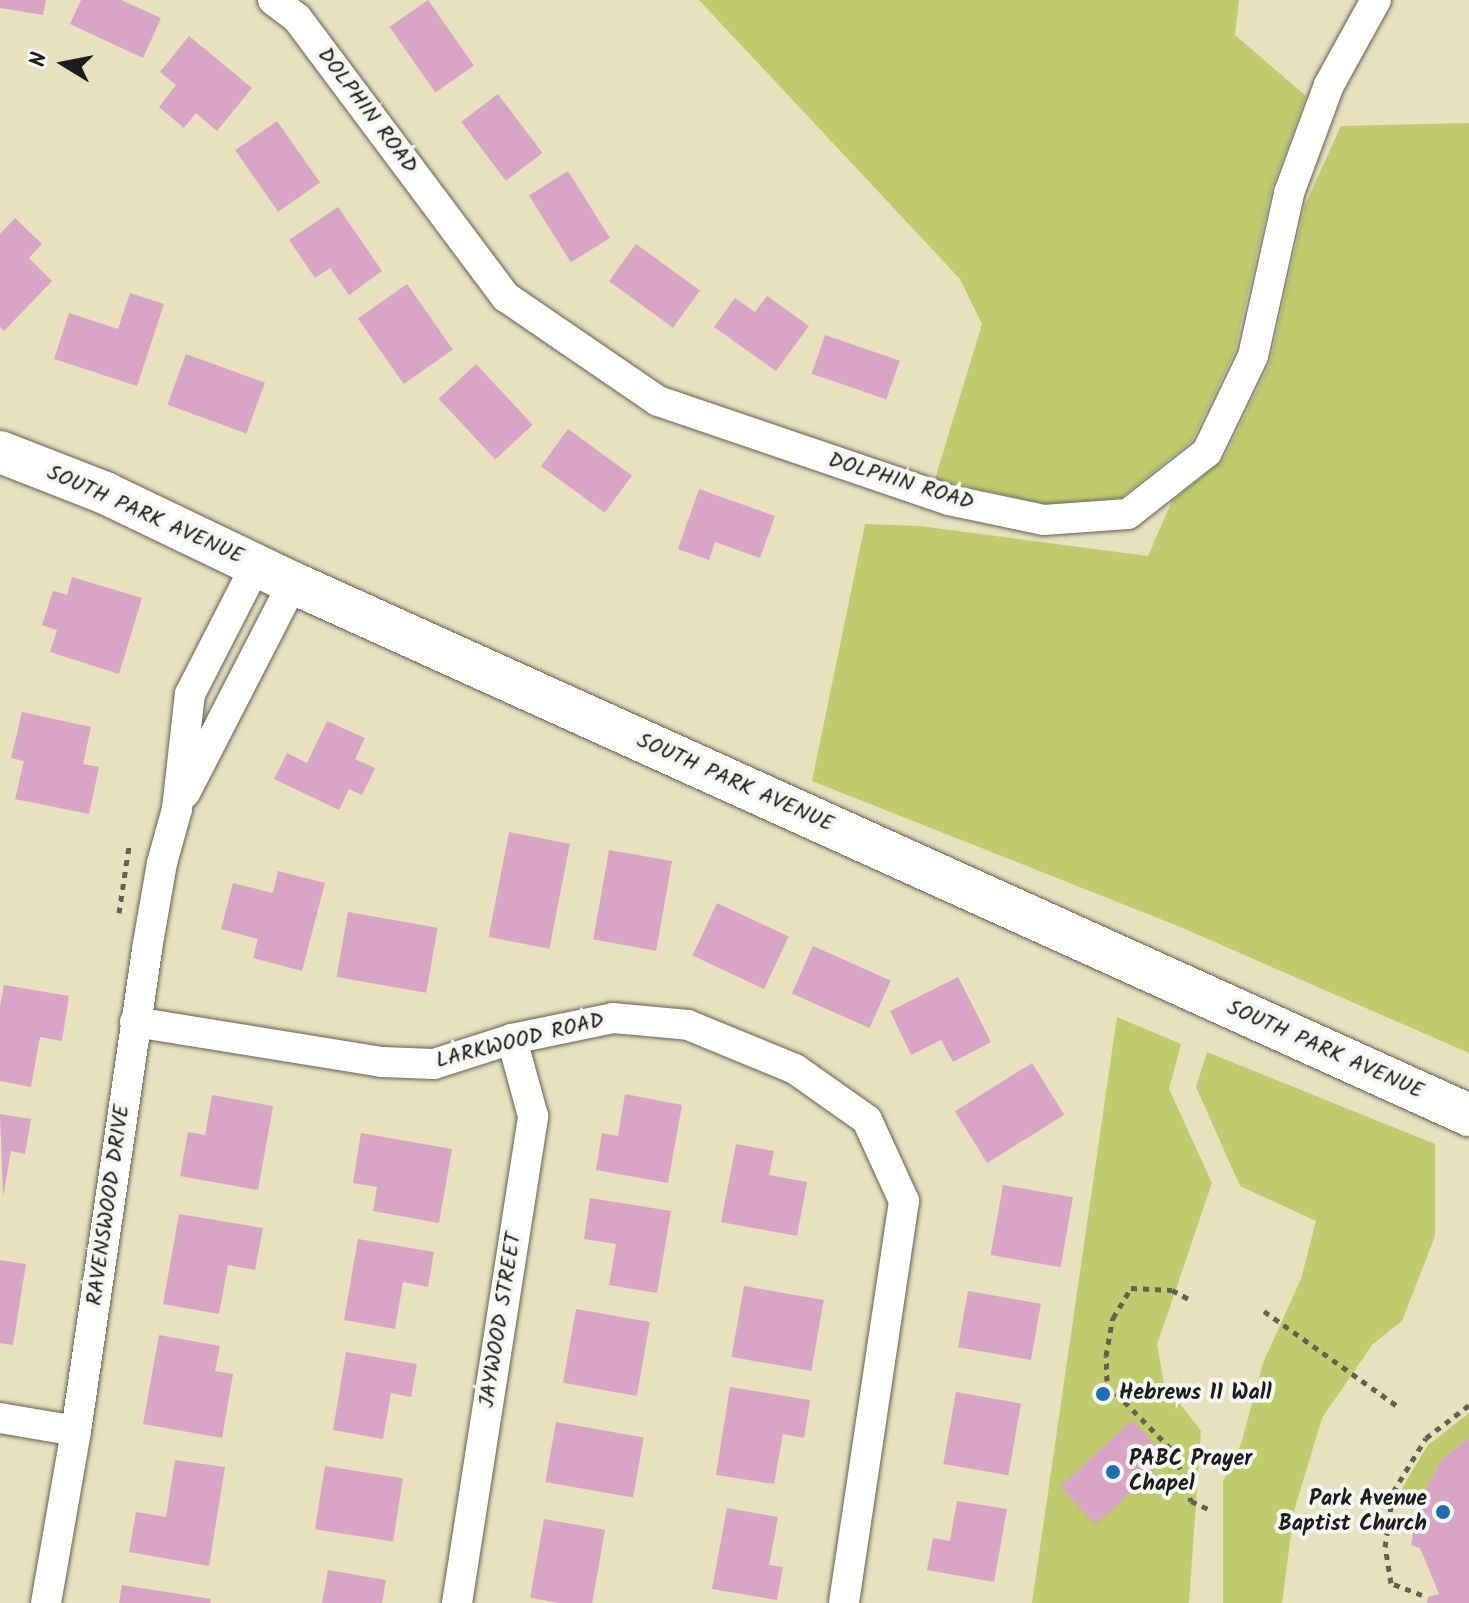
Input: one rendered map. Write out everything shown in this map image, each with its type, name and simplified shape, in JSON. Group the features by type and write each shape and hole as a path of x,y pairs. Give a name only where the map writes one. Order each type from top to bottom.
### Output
{"street":[{"name":"DOLPHIN ROAD","path":"273,0 297,18 506,297 658,401 949,500 1044,520 1128,514 1207,452 1253,356 1289,193 1329,85 1376,0"},
{"name":"SOUTH PARK AVENUE","path":"0,452 105,493 293,583 1469,1115"},
{"name":"RAVENSWOOD DRIVE","path":"46,1603 76,1431 135,1022 162,863 177,809 190,694 256,565"},
{"name":"RAVENSWOOD DRIVE","path":"177,809 293,583"},
{"name":"LARKWOOD ROAD","path":"135,1022 382,1062 434,1064 512,1039 613,1018 688,1025 795,1069 867,1120 904,1201 844,1603"},
{"name":"JAYWOOD STREET","path":"457,1603 533,1116 512,1039"},
{"path":"0,1418 76,1431"}],"path":[{"path":"1107,1381 1106,1356 1113,1318 1131,1288 1172,1290 1189,1299"},
{"path":"1264,1311 1397,1406"},
{"path":"1116,1393 1174,1452 1191,1501 1208,1509"},
{"path":"1422,1595 1391,1583 1385,1547 1393,1492 1426,1438 1469,1405"}],"green space":[{"path":"699,0 1239,0 1235,35 1306,96 1272,187 1235,351 1192,441 1120,498 1045,504 935,479 982,324 960,279"},
{"path":"1469,123 1469,1053 1178,926 812,781 865,524 920,526 1148,556 1172,501 1224,459 1270,363 1305,205 1341,126"},
{"path":"1117,1017 1181,1044 1169,1089 1212,1183 1157,1345 1164,1383 1201,1431 1189,1603 1032,1603"},
{"path":"1207,1052 1435,1144 1435,1236 1402,1321 1372,1345 1322,1418 1294,1511 1282,1603 1223,1603 1223,1481 1241,1444 1263,1363 1301,1279 1316,1221 1240,1186 1196,1087"},
{"path":"1469,1413 1469,1438 1442,1459 1419,1501 1399,1493 1428,1445"}],"building":[{"path":"0,0 46,0 43,15 0,8"},
{"path":"81,0 121,0 161,18 143,58 70,24"},
{"path":"428,0 474,66 435,92 389,27"},
{"path":"189,36 252,88 217,131 196,113 184,128 159,107 176,85 160,72"},
{"path":"498,94 543,153 506,181 461,122"},
{"path":"277,121 320,182 278,212 235,150"},
{"path":"568,171 610,238 571,262 529,195"},
{"path":"338,207 382,271 349,295 330,268 315,278 289,240"},
{"path":"15,218 42,244 29,258 52,281 4,331 0,327 0,234"},
{"path":"636,244 700,290 673,328 609,281"},
{"path":"407,284 453,350 404,384 358,318"},
{"path":"130,293 164,304 137,386 54,359 69,313 118,329"},
{"path":"767,296 809,326 776,371 714,327 735,298 755,312"},
{"path":"825,335 900,361 886,399 812,374"},
{"path":"186,354 265,383 246,433 168,405"},
{"path":"476,364 533,425 495,459 439,399"},
{"path":"568,429 632,475 605,513 541,466"},
{"path":"699,489 775,516 760,558 715,542 709,560 678,549"},
{"path":"72,577 142,598 119,674 50,652 57,630 42,625 53,591 67,595"},
{"path":"22,712 91,727 83,764 99,767 89,814 15,799 24,761 11,758"},
{"path":"327,721 365,738 355,759 375,768 362,795 349,789 339,810 274,779 287,753 307,763"},
{"path":"509,832 570,844 549,949 489,937"},
{"path":"609,850 672,861 656,951 593,940"},
{"path":"278,871 325,883 302,971 253,958 258,939 221,929 233,883 273,893"},
{"path":"717,903 789,936 764,989 692,956"},
{"path":"348,912 438,928 426,993 337,977"},
{"path":"813,946 891,981 870,1028 792,994"},
{"path":"958,977 991,1042 953,1062 941,1040 911,1055 890,1011"},
{"path":"4,985 69,996 62,1041 40,1037 31,1087 0,1081 0,1007"},
{"path":"1032,1063 1064,1115 987,1163 955,1111"},
{"path":"625,1094 682,1105 668,1183 596,1170 602,1133 618,1136"},
{"path":"212,1095 273,1106 258,1190 180,1176 188,1132 205,1135"},
{"path":"0,1114 31,1119 25,1154 11,1151 3,1197"},
{"path":"361,1133 452,1149 439,1223 373,1211 377,1187 353,1183"},
{"path":"736,1144 774,1151 769,1175 807,1182 797,1236 721,1222"},
{"path":"1003,1185 1073,1197 1061,1267 991,1255"},
{"path":"590,1198 671,1211 657,1293 609,1285 616,1244 584,1239"},
{"path":"179,1214 263,1228 255,1270 228,1265 219,1314 163,1304"},
{"path":"358,1239 434,1252 428,1287 403,1282 395,1329 344,1320"},
{"path":"0,1260 26,1264 13,1345 0,1343"},
{"path":"744,1286 824,1300 811,1371 731,1357"},
{"path":"968,1291 1041,1304 1031,1360 958,1347"},
{"path":"576,1309 650,1322 637,1396 563,1383"},
{"path":"159,1335 220,1346 215,1371 233,1374 222,1438 143,1424"},
{"path":"346,1352 417,1364 411,1397 391,1393 383,1439 333,1430"},
{"path":"730,1387 810,1400 804,1438 783,1434 774,1484 716,1475"},
{"path":"956,1392 1021,1403 1008,1475 943,1464"},
{"name":"PABC Prayer Chapel","path":"1132,1420 1167,1458 1096,1525 1060,1487"},
{"path":"556,1422 644,1437 633,1498 545,1482"},
{"name":"Park Avenue Baptist Church","path":"1469,1438 1469,1603 1427,1603 1428,1597 1439,1594 1420,1548 1411,1545 1419,1501 1442,1459"},
{"path":"175,1460 225,1467 209,1566 129,1552 136,1512 166,1517"},
{"path":"325,1466 403,1478 393,1542 315,1529"},
{"path":"957,1501 1007,1509 994,1582 927,1570 933,1538 950,1541"},
{"path":"727,1508 778,1517 769,1565 783,1567 777,1600 712,1589"},
{"path":"544,1519 605,1530 592,1603 560,1603 530,1598"},
{"path":"328,1570 386,1580 382,1603 322,1603"},
{"path":"122,1585 211,1599 210,1603 119,1603"}],"place":[{"name":"Hebrews 11 Wall","path":"1103,1394"},
{"name":"PABC Prayer Chapel","path":"1113,1472"},
{"name":"Park Avenue Baptist Church","path":"1443,1512"}]}
